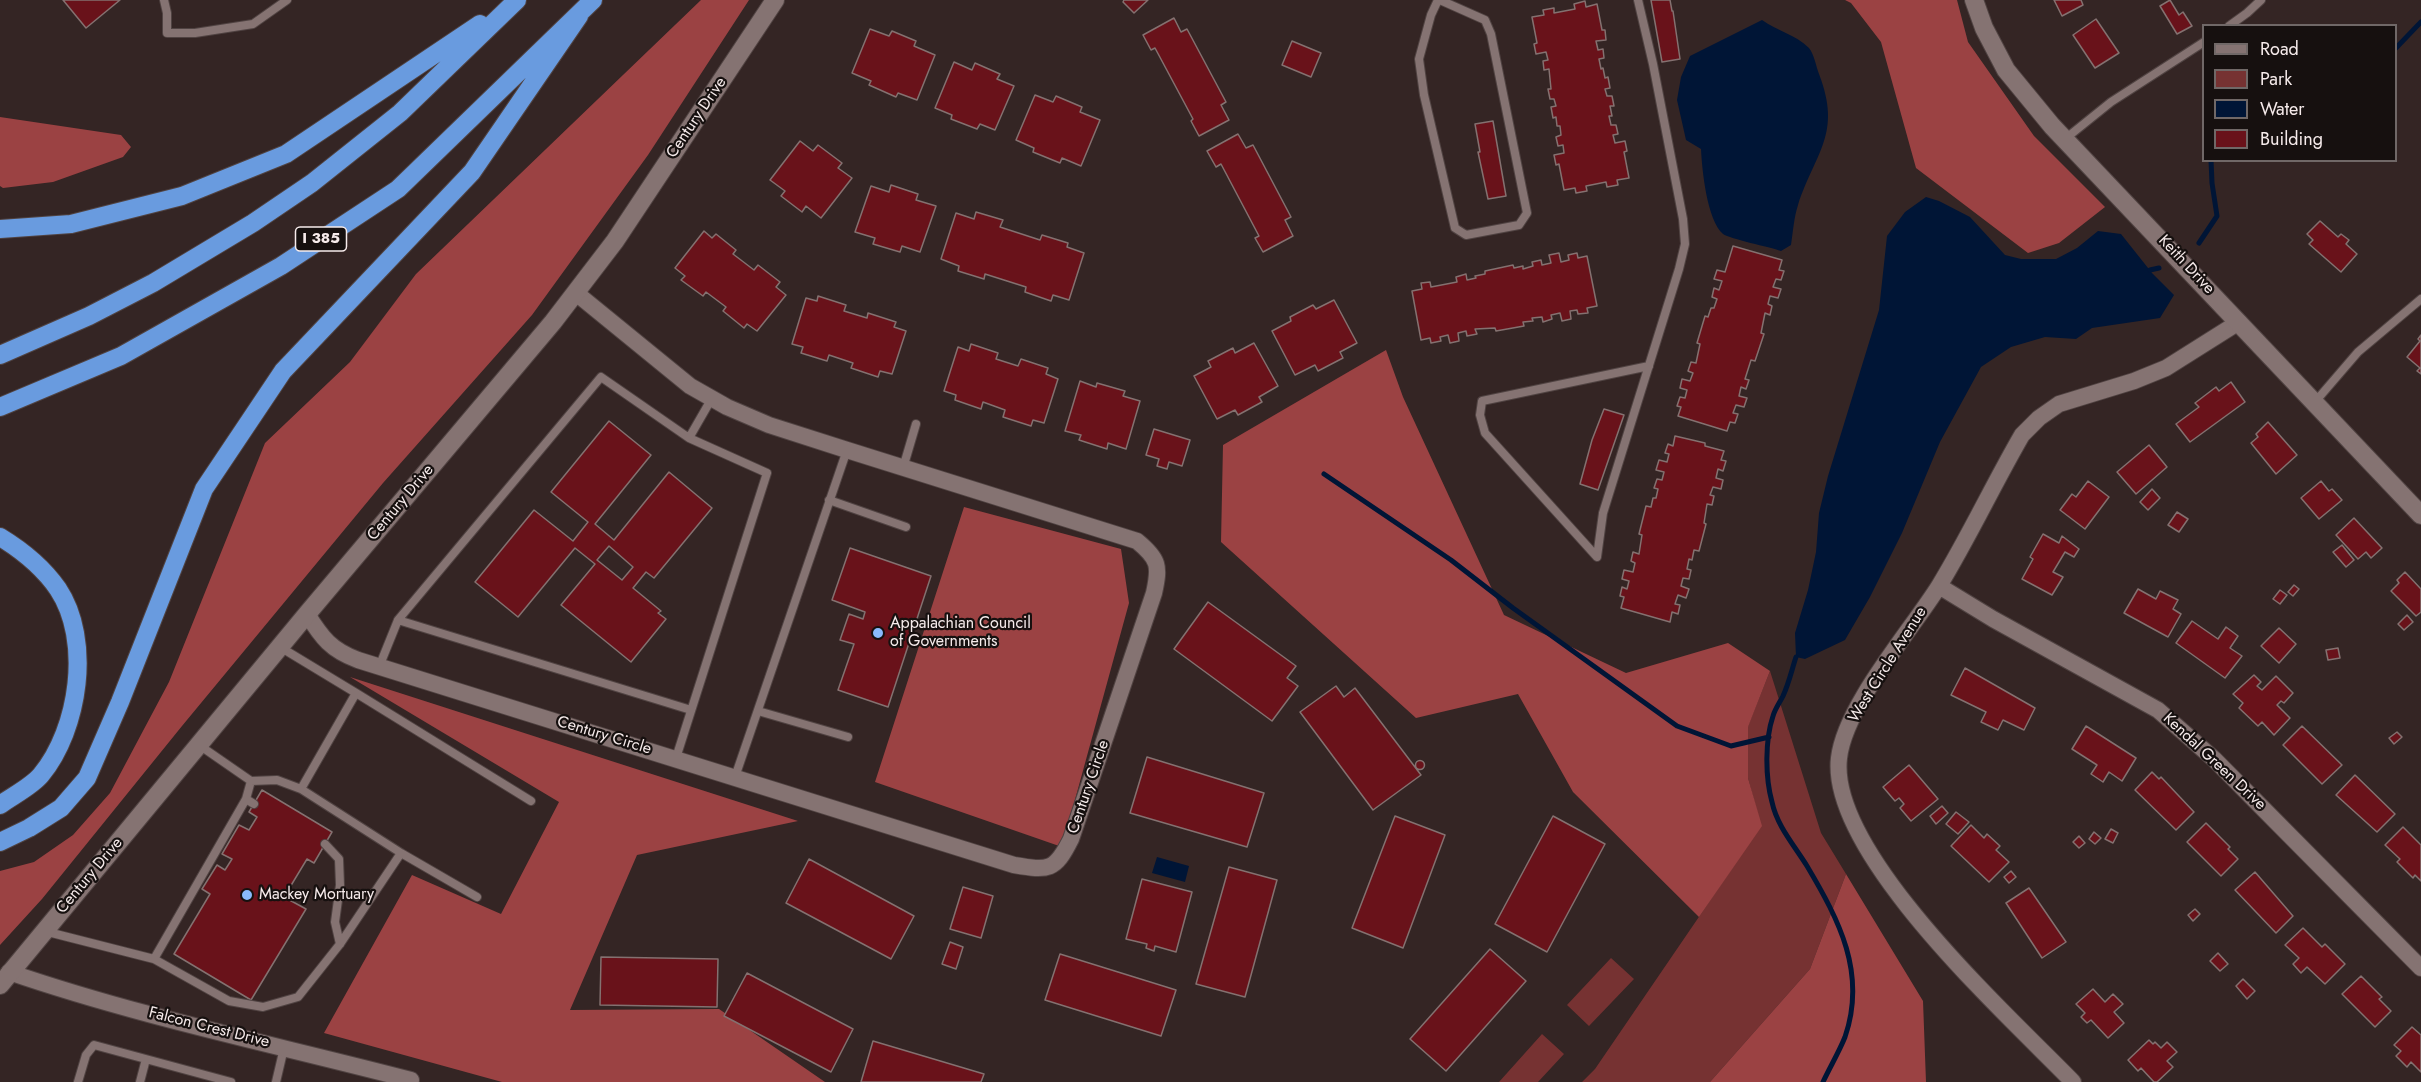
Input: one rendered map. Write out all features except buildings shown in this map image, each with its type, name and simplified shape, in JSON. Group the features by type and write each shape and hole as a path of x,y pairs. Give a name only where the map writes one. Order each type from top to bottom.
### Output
{"highway":[{"path":"0,229 71,224 182,196 286,154 517,0"},
{"path":"0,355 89,316 153,283 253,223 312,183 400,113 517,0"},
{"name":"I 385","path":"0,407 121,356 281,266 399,189 594,0"},
{"path":"0,842 29,828 61,808 87,778 120,702 204,489 283,371 472,172 579,16"},
{"path":"0,537 27,553 58,589 72,620 78,678 69,725 40,776 0,805"}],"street":[{"name":"Century Drive","path":"5,979 576,293 615,241 775,0"},
{"name":"Keith Drive","path":"1974,0 1984,28 2006,70 2065,139 2421,515"},
{"name":"Century Circle","path":"307,614 328,644 339,653 379,667 1014,865 1040,869 1052,867 1062,857 1071,839 1154,593 1158,574 1156,560 1151,552 1137,541 769,424 690,386 576,293"},
{"name":"West Circle Avenue","path":"2073,1082 1949,954 1902,899 1861,840 1842,794 1838,772 1843,737 1861,702 1939,586 2022,435 2039,418 2059,404 2134,381 2166,368 2240,322"},
{"name":"Kendal Green Drive","path":"1939,586 1993,620 2158,710 2214,759 2421,968"},
{"name":"Falcon Crest Drive","path":"5,979 47,985 285,1047 390,1078 413,1081"}],"lane":[{"path":"164,0 167,33 186,33 253,24 287,0"},
{"path":"1439,0 1485,20 1491,34 1527,213 1519,225 1466,235 1455,228 1424,95 1419,59 1431,15 1439,0"},
{"path":"1638,0 1658,87 1683,219 1685,244 1649,366 1603,513 1597,557 1485,433 1480,415 1482,401 1649,366"},
{"path":"2232,24 2261,0"},
{"path":"2065,139 2111,102 2202,43"},
{"path":"2315,402 2358,352 2421,298"},
{"path":"379,667 399,620 601,377 689,438 767,473 676,758"},
{"path":"689,438 712,398"},
{"path":"903,468 916,424"},
{"path":"735,777 847,450"},
{"path":"830,500 906,527"},
{"path":"399,620 691,710"},
{"path":"280,647 531,801"},
{"path":"301,789 356,693"},
{"path":"758,711 848,737"},
{"path":"198,745 251,781 277,780 301,789 401,853 477,897"},
{"path":"154,959 250,801 251,781"},
{"path":"325,844 339,859 340,885 335,922 340,944"},
{"path":"43,931 154,959 229,1001 263,1007 298,997 340,944 401,853"},
{"path":"78,1082 86,1054 94,1046 231,1082"},
{"path":"276,1082 285,1047"},
{"path":"140,1082 146,1059"}],"green space":[{"path":"1770,671 1821,833 1846,874 1810,969 1710,1082 1582,1082 1595,1069 1761,826 1748,778 1748,726"},
{"path":"1611,958 1634,979 1589,1026 1567,1005"},
{"path":"1542,1034 1564,1054 1538,1082 1499,1082"}],"shaded area":[{"path":"701,0 749,0 648,155 532,315 383,483 42,899 0,945 0,871 34,862 73,835 110,793 169,682 265,443 350,362 416,274"},
{"path":"1845,0 1957,0 1968,42 2034,136 2105,207 2059,243 2028,253 1916,168 1881,42 1851,3"},
{"path":"0,117 121,135 131,147 123,157 53,182 3,188 0,186"},
{"path":"1386,350 1403,397 1504,615 1626,673 1728,643 1770,671 1748,727 1748,778 1762,826 1699,917 1573,792 1518,694 1416,718 1221,542 1223,445"},
{"path":"964,507 1121,549 1129,603 1062,847 875,782"},
{"path":"350,677 798,821 637,855 570,1010 719,1009 825,1082 502,1082 324,1033 412,875 501,914 559,802"},
{"path":"1846,874 1923,1001 1926,1082 1710,1082 1810,969"}],"water":[{"path":"1762,20 1798,39 1809,48 1814,57 1828,112 1824,142 1797,210 1791,245 1781,251 1727,236 1718,227 1706,194 1701,149 1686,140 1677,100 1681,77 1690,56"},
{"path":"1926,197 1970,217 2005,255 2021,259 2056,259 2077,248 2098,231 2121,234 2152,273 2174,295 2160,318 2092,328 2076,339 2045,337 2011,347 1981,367 1940,442 1902,533 1870,597 1845,640 1805,659 1796,657 1795,633 1816,552 1819,513 1828,476 1879,310 1887,236 1905,212"},
{"path":"1157,857 1189,866 1185,882 1152,873"}],"waterway":[{"path":"2397,47 2421,22"},
{"path":"2199,243 2217,216 2211,162"},
{"path":"2150,270 2159,268"},
{"path":"1324,474 1451,560 1513,608 1677,726 1731,746 1769,737"},
{"path":"1796,657 1787,686 1770,726 1767,770 1774,811 1786,835 1830,906 1839,927 1851,969 1853,991 1851,1013 1845,1037 1823,1082"}],"place":[{"name":"Appalachian Council of Governments","path":"878,633"},
{"name":"Mackey Mortuary","path":"247,895"}]}
